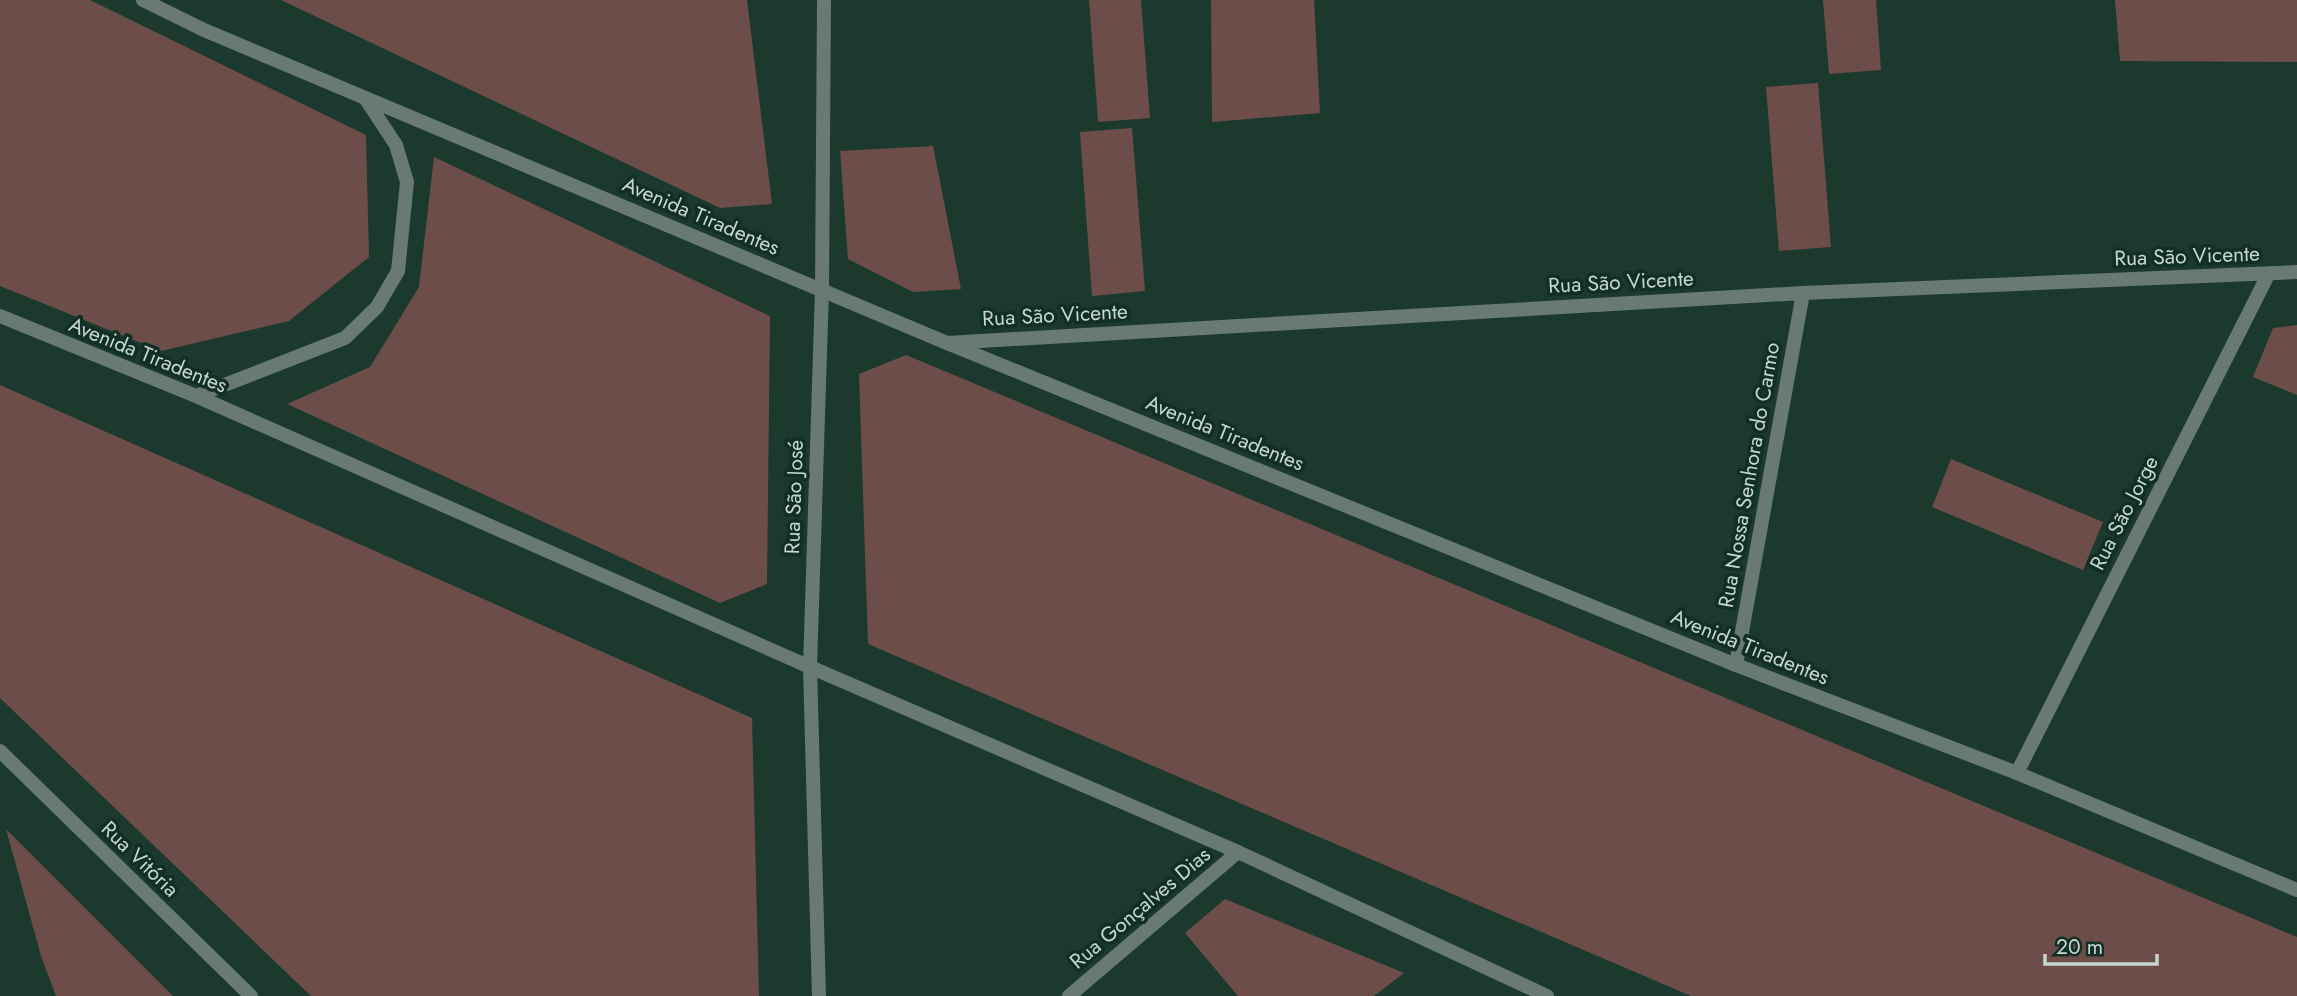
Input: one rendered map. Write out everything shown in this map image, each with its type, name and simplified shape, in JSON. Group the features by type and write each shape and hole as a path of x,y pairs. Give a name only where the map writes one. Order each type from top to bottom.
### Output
{"street":[{"name":"Avenida Tiradentes","path":"144,0 204,30 947,342 1736,665 2017,773 2297,890"},
{"name":"Rua São José","path":"820,996 810,667 822,290 824,0"},
{"path":"195,396 345,338 377,307 398,271 407,182 396,145 365,97"},
{"name":"Rua São Vicente","path":"947,342 1803,293 2297,272"},
{"name":"Rua São Jorge","path":"2017,773 2269,273"},
{"name":"Rua Nossa Senhora do Carmo","path":"1736,665 1803,293"},
{"name":"Avenida Tiradentes","path":"0,316 195,396 1238,852 1547,996"},
{"name":"Rua Vitória","path":"0,751 251,996"},
{"path":"0,772 14,766"},
{"name":"Rua Gonçalves Dias","path":"1069,996 1238,852"}],"shaded area":[{"path":"0,0 90,0 366,135 369,257 289,321 161,351 0,286"},
{"path":"281,0 747,0 772,204 720,208"},
{"path":"1089,0 1141,0 1150,118 1098,122"},
{"path":"1211,0 1314,0 1320,113 1212,122"},
{"path":"1823,0 1876,0 1881,70 1829,74"},
{"path":"2115,0 2297,0 2297,62 2120,61"},
{"path":"1818,83 1831,247 1779,251 1766,87"},
{"path":"1132,128 1145,291 1092,296 1080,132"},
{"path":"933,146 961,289 913,292 848,259 840,151"},
{"path":"434,157 770,316 767,584 720,603 287,404 370,367 419,287"},
{"path":"2297,325 2297,395 2253,377 2273,328"},
{"path":"906,355 2297,937 2297,996 1691,996 868,644 859,374"},
{"path":"0,385 752,718 759,996 311,996 0,698"},
{"path":"1951,459 2103,522 2083,570 1932,507"},
{"path":"6,829 173,996 56,996 41,956"},
{"path":"1225,899 1404,973 1374,996 1238,996 1185,933"}]}
